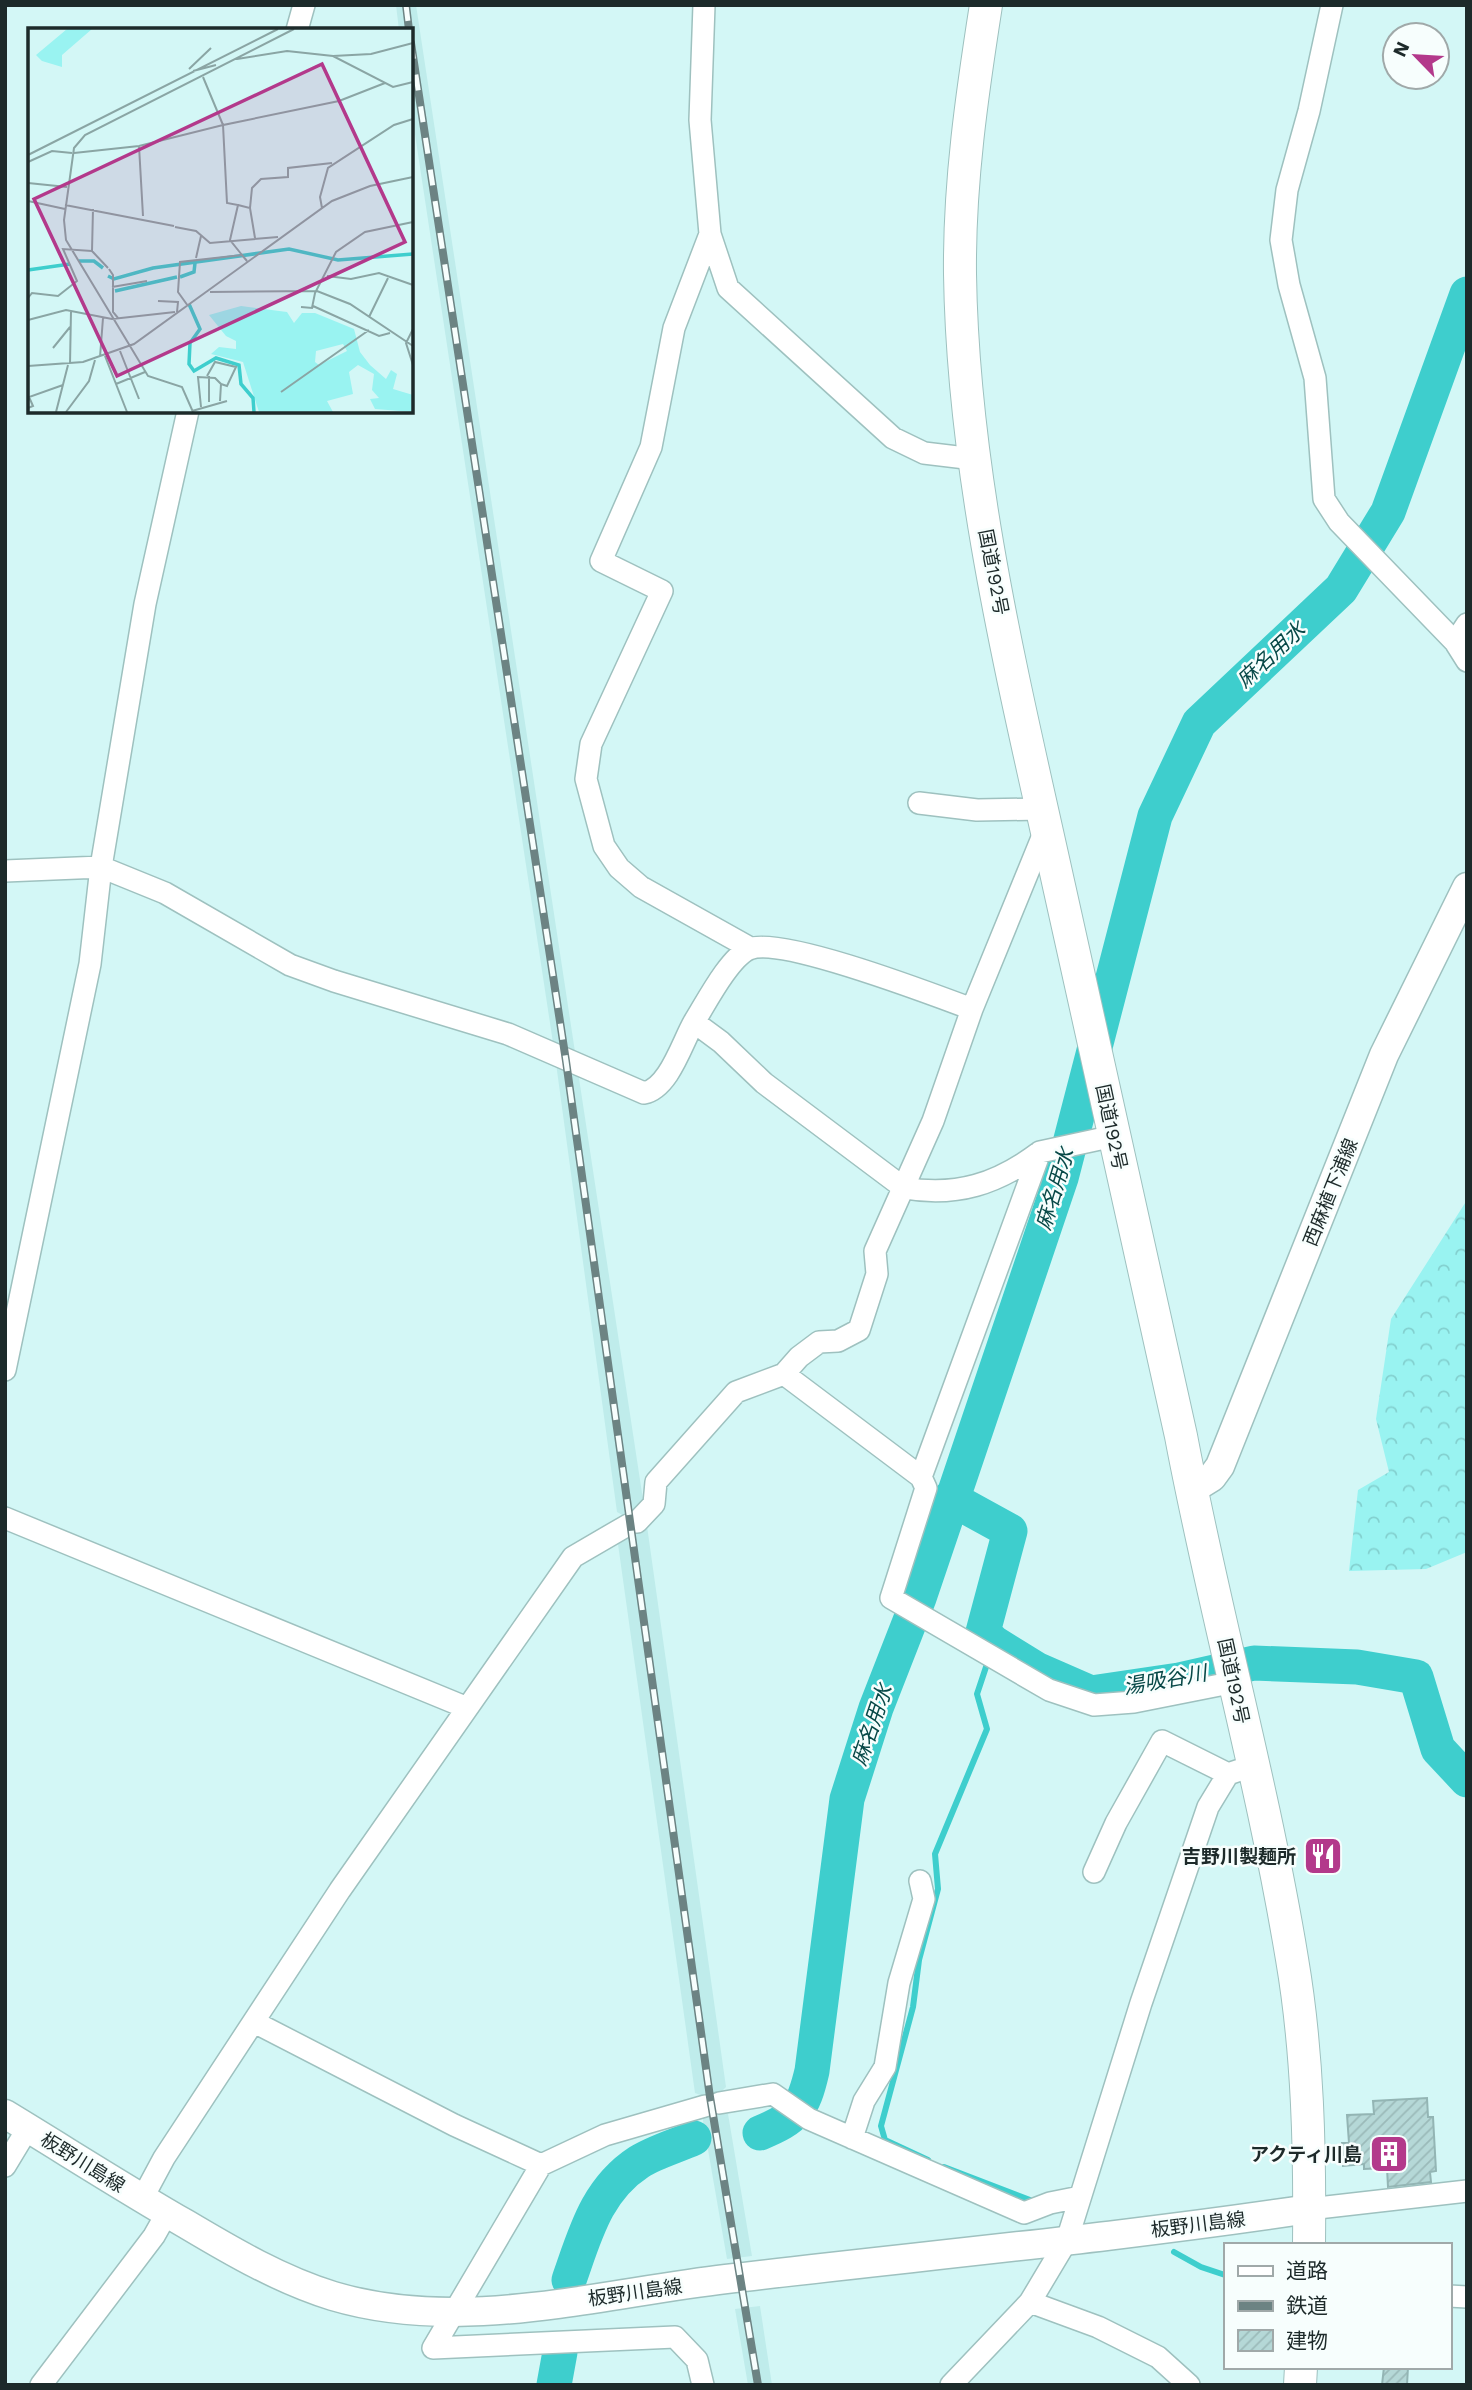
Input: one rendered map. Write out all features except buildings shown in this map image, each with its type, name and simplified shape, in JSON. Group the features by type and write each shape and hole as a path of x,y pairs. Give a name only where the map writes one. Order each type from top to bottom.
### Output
{"highway":[{"name":"国道192号","path":"986,5 965,160 960,272 965,368 974,459 988,545 1102,1084 1101,1139 1191,1490 1233,1672 1240,1770 1293,1960 1305,2067 1308,2243"}],"main road":[{"name":"西麻植下浦線","path":"1191,1490 1212,1477 1220,1466 1384,1055 1467,887"},
{"name":"板野川島線","path":"16,2121 142,2199 289,2280 334,2296 384,2307 453,2311 506,2310 722,2280 1309,2209"}],"street":[{"path":"298,28 304,5"},
{"path":"704,5 700,120 710,234 728,288 893,438 924,453 974,459"},
{"path":"1332,5 1309,111 1287,190 1281,240 1289,285 1315,378 1324,499 1339,522 1387,575 1461,633 1467,661"},
{"path":"710,234 674,328 650,447 601,561 662,592 591,744 586,779 604,846 619,868 641,887 750,948 775,949 857,967 972,1009"},
{"path":"5,1370 90,964 101,867 145,604 188,413"},
{"path":"142,2199 164,2158 465,1707 573,1558 632,1524 654,1504 656,1482 736,1392 784,1374 799,1357 819,1342 838,1342 859,1330 877,1274 875,1251 933,1121 1044,818 919,803"},
{"path":"5,871 101,867 165,892 290,965 508,1034 644,1093 654,1091 662,1081 694,1022 735,959 750,948"},
{"path":"694,1022 721,1042 764,1083 904,1188 929,1192 984,1185 1013,1172 1045,1150 1101,1139"},
{"path":"921,1476 1045,1150"},
{"path":"784,1374 921,1476 926,1488 891,1598 1049,1690 1094,1705 1134,1702 1233,1672"},
{"path":"5,1518 465,1707"},
{"path":"951,2385 1030,2302 1067,2240 1141,2003 1208,1807 1240,1770 1162,1741 1116,1823 1094,1872"},
{"path":"852,2138 864,2101 885,2067 900,1983 924,1899 920,1881"},
{"path":"254,2021 454,2125 541,2165"},
{"path":"703,2385 697,2360 675,2337 433,2348 541,2165 605,2135 712,2105 773,2094 809,2119 1024,2213 1049,2203 1080,2197"},
{"path":"5,2166 16,2121"},
{"path":"1309,2209 1467,2191"},
{"path":"41,2385 154,2236 167,2213"},
{"path":"1030,2302 1098,2327 1158,2357 1189,2385"}],"shaded area":[{"path":"396,5 416,5 647,1526 726,2087 718,2095 721,2109 728,2114 752,2256 727,2259 703,2121 703,2096 695,2093 617,1537 626,1517 617,1512 555,1056 413,121 413,28 399,28"},
{"path":"760,2306 772,2385 748,2385 735,2309"}],"green space":[{"path":"1467,1200 1467,1552 1426,1569 1349,1571 1358,1490 1389,1472 1376,1419 1391,1319"}],"waterway":[{"name":"麻名用水","path":"760,2133 790,2117 801,2104 809,2084 847,1799 876,1708 919,1598 1061,1178 1155,816 1199,723 1341,589 1388,512 1467,294"},
{"name":"湯吸谷川","path":"950,1498 1010,1531 983,1632 994,1643 1036,1669 1091,1693 1179,1680 1254,1663 1357,1667 1416,1677 1438,1749 1467,1780"},
{"path":"928,2160 885,2140 881,2126 913,2007 919,1960 938,1889 935,1854 987,1729 977,1694 994,1643"},
{"name":"麻名用水","path":"569,2280 594,2215 612,2186 639,2162 694,2138"},
{"path":"944,2167 1030,2200"},
{"path":"1174,2252 1201,2267 1224,2275"},
{"name":"麻名用水","path":"554,2385 560,2352"}],"railway":[{"path":"406,5 409,28"},
{"path":"413,56 566,1061 710,2097 758,2385"}],"place":[{"name":"吉野川製麺所","path":"1323,1856"},
{"name":"アクティ川島","path":"1389,2154"}]}
